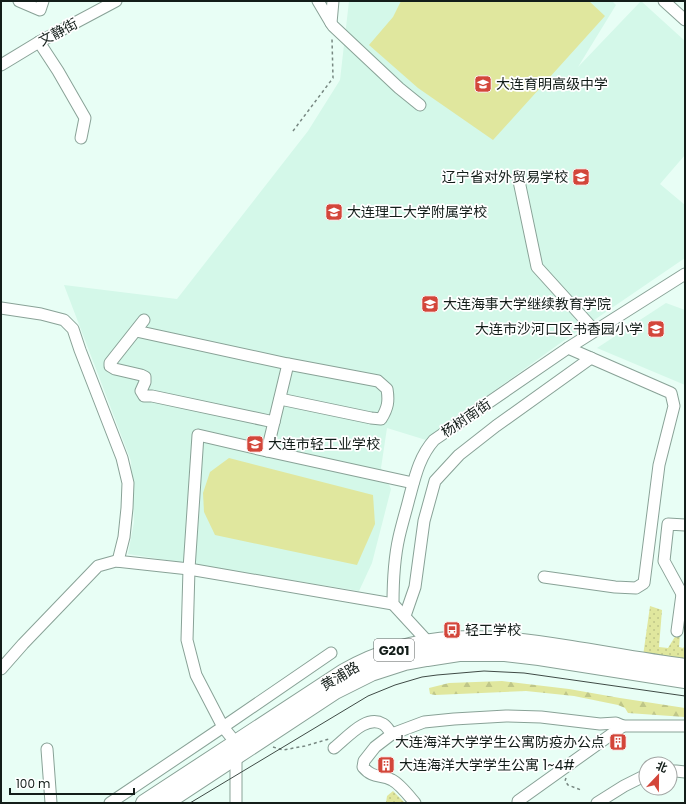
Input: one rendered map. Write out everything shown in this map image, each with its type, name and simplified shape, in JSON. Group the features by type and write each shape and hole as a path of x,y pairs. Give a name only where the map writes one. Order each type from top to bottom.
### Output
{"highway":[{"name":"黄浦路","path":"164,803 329,682 359,664 394,650 441,640 482,639 541,645 685,667"},
{"name":"黄浦路","path":"144,803 236,749 258,742 335,691 371,673 405,662 459,653 505,653 685,680"}],"street":[{"path":"19,1 40,10 43,1"},
{"name":"文静街","path":"1,65 39,42 116,1"},
{"path":"318,1 333,26 399,88 420,105"},
{"path":"332,23 333,1"},
{"path":"664,1 685,20"},
{"path":"39,42 58,71 85,118 81,138"},
{"path":"519,181 538,267 595,331"},
{"name":"杨树南街","path":"394,604 393,592 395,561 399,538 417,468 423,455 434,440 568,348 685,274"},
{"path":"1,308 41,314 64,320 73,329 122,458 128,483 124,537 118,561"},
{"path":"144,320 110,363 110,366 115,369 145,377 145,382 141,391 144,396 152,396 274,422"},
{"path":"136,331 288,364 378,381 387,389 388,401 385,413 381,419 280,399"},
{"path":"544,577 615,587 636,588 644,583 659,465 674,406 671,393 568,348"},
{"path":"406,613 415,587 424,521 435,481 459,455 496,426 592,358"},
{"path":"267,451 288,364"},
{"path":"236,803 236,749 196,676 187,640 189,569 198,435 413,483"},
{"path":"677,631 683,594 664,561 668,524 685,525"},
{"path":"1,670 23,644 98,566 118,561 189,569 394,604 428,642"},
{"path":"110,803 331,653"},
{"path":"415,803 398,784 392,780 374,776 363,768 364,761 375,747 392,734 424,722 506,716 542,717 600,724 616,723 623,726 685,726"},
{"path":"334,742 361,725 370,722 377,722 385,725 392,734"},
{"path":"518,803 623,726"},
{"path":"47,749 51,803"},
{"path":"597,803 638,779"}],"path":[{"path":"293,131 333,78 332,23"},
{"path":"258,742 283,750 321,742 334,742"}],"shaded area":[{"path":"349,1 612,1 616,5 578,67 641,1 685,41 685,155 660,184 685,205 685,258 559,344 426,440 387,428 381,468 391,489 372,563 359,591 128,554 134,522 131,461 64,285 177,299 308,131 340,80"},
{"name":"大连市沙河口区书香园小学","path":"666,303 685,310 685,385 597,348"}],"green space":[{"name":"大连育明高级中学","path":"401,1 589,1 605,16 493,140 418,88 369,45 393,17"},
{"path":"229,458 373,495 375,524 357,565 215,535 204,512 203,493 210,472"},
{"path":"650,606 662,610 659,647 668,648 676,635 680,635 679,647 683,648 685,646 685,662 643,656"},
{"path":"502,681 569,689 685,708 685,717 628,713 625,708 618,705 574,696 526,691 435,695 430,694 429,688 449,683"},
{"path":"393,791 405,803 386,803 387,796"}],"tram line":[{"path":"190,803 368,696 395,685 422,677 484,671 524,673 685,696"}],"place":[{"name":"大连育明高级中学","path":"483,84"},
{"name":"辽宁省对外贸易学校","path":"581,177"},
{"name":"大连理工大学附属学校","path":"334,212"},
{"name":"大连海事大学继续教育学院","path":"430,304"},
{"name":"大连市沙河口区书香园小学","path":"656,329"},
{"name":"大连市轻工业学校","path":"255,444"},
{"name":"轻工学校","path":"452,630"},
{"name":"大连海洋大学学生公寓防疫办公点","path":"618,742"},
{"name":"大连海洋大学学生公寓 1~4#","path":"386,765"}]}
